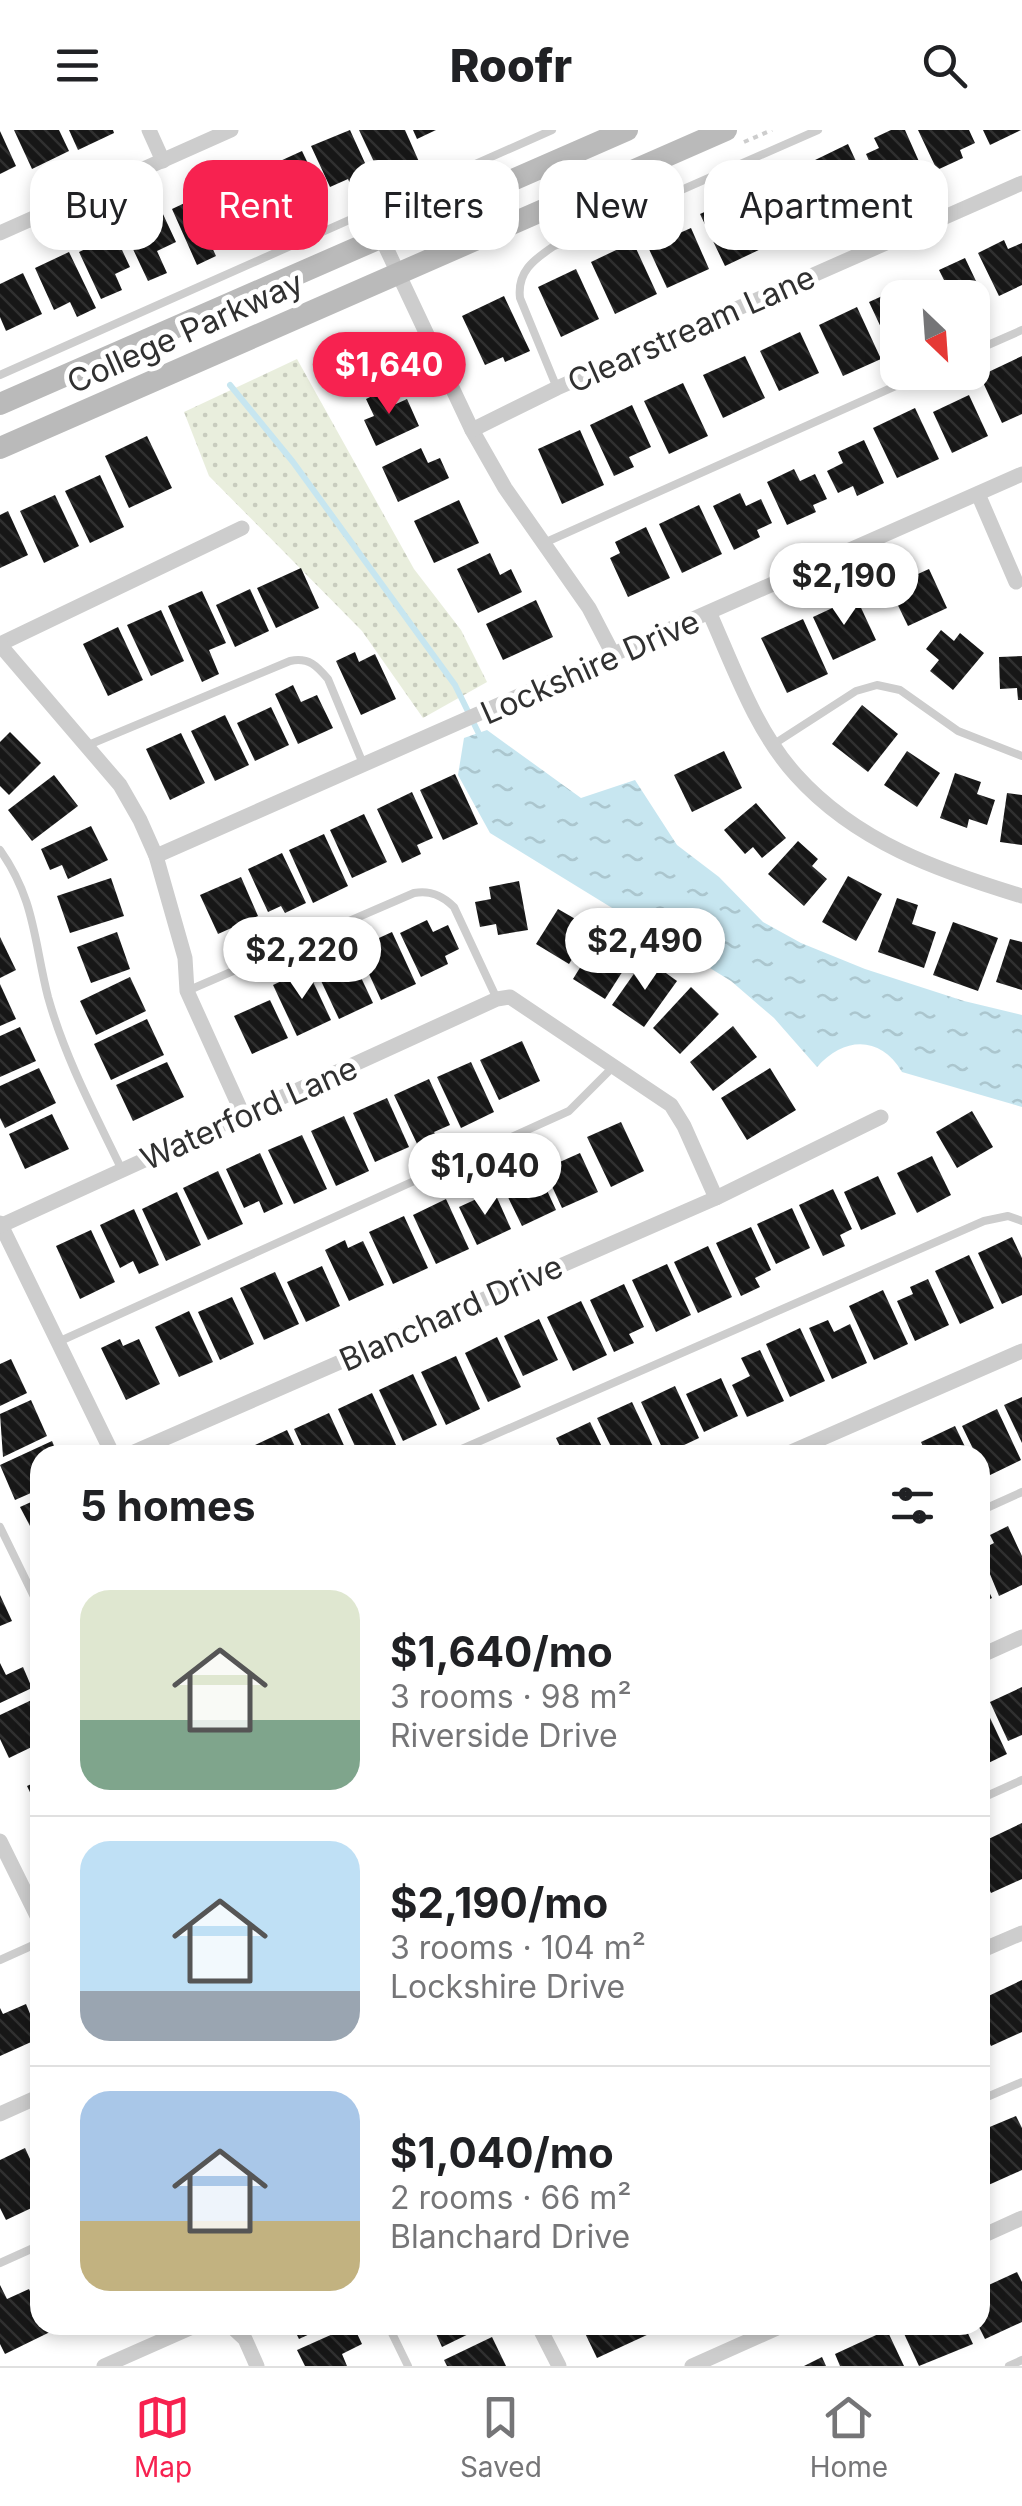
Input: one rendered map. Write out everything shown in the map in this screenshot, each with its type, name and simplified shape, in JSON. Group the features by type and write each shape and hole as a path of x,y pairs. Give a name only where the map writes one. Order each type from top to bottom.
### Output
{"main road":[{"name":"College Parkway","path":"519,177 627,130"},
{"name":"College Parkway","path":"0,448 726,130"},
{"name":"College Parkway","path":"0,404 351,250"}],"street":[{"path":"149,130 163,160"},
{"path":"163,161 232,130"},
{"name":"Clearstream Lane","path":"472,430 557,388 1022,183"},
{"path":"0,233 30,220"},
{"path":"387,250 472,430 504,488 589,608 614,656"},
{"name":"Lockshire Drive","path":"156,856 1022,474"},
{"path":"978,494 1016,582"},
{"path":"242,528 0,644 120,785 156,856 184,958 187,991 244,1117"},
{"path":"710,614 748,700 794,774 869,836 913,859 1022,896"},
{"path":"497,999 510,997 520,1002 671,1105 716,1198"},
{"name":"Waterford Lane","path":"0,1225 497,999"},
{"name":"Blanchard Drive","path":"150,1445 716,1198 882,1118"},
{"path":"0,1225 109,1445"},
{"path":"807,1445 1022,1350"},
{"path":"990,1652 1022,1638"},
{"path":"0,1841 30,1902"},
{"path":"990,1947 1022,1933"},
{"path":"0,2114 30,2100"},
{"path":"990,2232 1022,2218"},
{"path":"104,2366 174,2335"},
{"path":"240,2335 257,2366"},
{"path":"543,2335 558,2366"},
{"path":"692,2366 762,2335"}],"lane":[{"path":"0,374 552,130"},
{"path":"557,388 520,298 519,282 528,265 554,246 818,130"},
{"path":"990,344 1022,330"},
{"path":"544,543 887,390"},
{"path":"86,746 290,661 304,660 318,667 328,679 365,766"},
{"path":"774,744 856,690 877,685 900,690 958,731 1022,756"},
{"path":"0,850 22,885 31,910 48,996 70,1059 122,1170"},
{"path":"187,991 426,891 454,906 497,999"},
{"path":"58,1342 569,1111 614,1066"},
{"path":"471,1445 984,1220 1008,1216 1022,1222"},
{"path":"990,1506 1022,1492"},
{"path":"0,1528 30,1590"},
{"path":"990,1794 1022,1780"},
{"path":"0,1960 30,1946"},
{"path":"990,2096 1022,2082"},
{"path":"0,2263 30,2250"},
{"path":"393,2335 408,2366"},
{"path":"1009,2366 1022,2360"}],"green space":[{"path":"297,359 414,569 461,630 487,682 423,718 362,631 209,476 184,412"}],"water":[{"path":"487,730 581,798 635,780 677,845 719,877 763,922 801,943 865,969 1022,1015 1022,1107 902,1072 873,1046 861,1044 839,1050 817,1067 774,1018 731,981 490,833 458,775 464,738"}],"building":[{"path":"14,130 59,130 69,151 50,160 30,160 30,165"},
{"path":"69,130 113,130 114,133 78,150"},
{"path":"350,130 364,160 348,160 348,179 330,187 328,160 317,160 311,146"},
{"path":"359,130 405,130 418,160 373,160"},
{"path":"413,130 436,130 417,139"},
{"path":"891,130 905,130 918,160 869,160 866,154 879,148 874,138"},
{"path":"918,130 969,130 975,143 960,150 963,158 948,165 948,160 932,160"},
{"path":"983,130 1021,130 990,145"},
{"path":"0,131 16,166 0,174"},
{"path":"848,144 855,160 815,160"},
{"path":"302,151 306,160 282,160"},
{"path":"183,204 183,234 172,209"},
{"path":"163,214 176,242 163,248"},
{"path":"691,228 709,269 667,288 649,250 684,250 684,231"},
{"path":"1004,240 1008,249 1022,243 1022,285 999,296 978,253"},
{"path":"122,250 130,267 115,274 122,290 101,299 79,252"},
{"path":"133,250 159,250 167,273 148,281"},
{"path":"190,250 213,250 216,256 197,265"},
{"path":"616,250 637,250 657,294 615,314 591,262"},
{"path":"717,250 759,250 725,266"},
{"path":"69,252 96,308 77,317 70,302 54,310 35,268"},
{"path":"965,258 976,280 944,280 939,270"},
{"path":"576,269 599,319 561,337 538,287"},
{"path":"23,273 42,314 6,331 0,317 0,284"},
{"path":"504,296 530,351 505,362 503,357 485,365 462,316"},
{"path":"880,297 880,325 869,302"},
{"path":"857,307 880,359 843,376 819,325"},
{"path":"800,332 819,373 779,391 760,351"},
{"path":"367,340 374,354 386,348 396,370 346,393 330,357"},
{"path":"745,356 765,398 723,418 703,375"},
{"path":"1022,356 1022,414 1002,423 987,390 990,390 990,371"},
{"path":"683,383 708,436 669,454 644,401"},
{"path":"389,388 396,404 407,399 419,426 376,446 364,420 374,416 366,399"},
{"path":"969,395 988,436 952,453 933,412"},
{"path":"632,405 651,447 629,457 634,467 614,476 590,425"},
{"path":"915,408 939,459 897,478 873,428"},
{"path":"580,430 604,485 562,504 538,449"},
{"path":"147,436 172,488 129,508 105,456"},
{"path":"864,440 884,483 857,496 853,486 838,493 827,471 843,463 838,452"},
{"path":"421,448 428,463 440,458 449,478 398,502 382,467"},
{"path":"794,469 800,481 815,474 827,499 813,505 816,512 787,525 767,482"},
{"path":"100,475 124,527 90,543 65,491"},
{"path":"740,493 746,506 761,499 772,523 757,530 760,537 734,550 713,506"},
{"path":"55,495 79,546 44,563 20,511"},
{"path":"459,500 479,543 434,563 414,521"},
{"path":"699,505 722,554 682,573 659,524"},
{"path":"8,511 28,555 0,568 0,515"},
{"path":"646,527 670,578 628,597 610,558 620,553 615,542"},
{"path":"490,553 500,575 511,569 522,592 478,613 457,569"},
{"path":"301,568 319,608 276,628 257,588"},
{"path":"929,569 947,608 908,626 889,587"},
{"path":"250,589 269,631 235,647 216,605"},
{"path":"202,591 226,643 209,650 219,674 202,682 168,606"},
{"path":"856,597 876,640 833,660 813,617"},
{"path":"536,600 553,637 503,660 486,624"},
{"path":"161,610 184,661 151,676 127,625"},
{"path":"803,619 828,674 787,693 761,638"},
{"path":"118,627 143,680 108,696 83,644"},
{"path":"941,630 954,641 960,633 984,653 953,690 930,671 939,660 926,649"},
{"path":"355,652 359,662 375,654 396,699 361,715 336,661"},
{"path":"1022,656 1022,700 1018,700 1017,688 1000,689 999,657"},
{"path":"293,685 301,702 317,695 333,728 298,744 275,694"},
{"path":"862,705 898,734 868,772 832,744"},
{"path":"271,707 289,745 255,761 237,723"},
{"path":"225,715 249,765 215,781 191,731"},
{"path":"10,732 41,763 9,795 0,786 0,742"},
{"path":"181,733 205,783 170,800 146,749"},
{"path":"724,751 742,788 692,812 674,775"},
{"path":"907,751 940,773 917,807 884,785"},
{"path":"955,773 981,782 977,794 995,800 987,825 969,819 967,828 940,818"},
{"path":"455,774 478,824 443,840 420,790"},
{"path":"54,775 78,806 32,841 8,810"},
{"path":"412,792 433,838 417,845 421,854 402,863 377,809"},
{"path":"1007,793 1022,795 1022,845 1000,842"},
{"path":"756,803 786,838 762,858 753,847 745,854 724,830"},
{"path":"364,814 387,862 352,878 330,830"},
{"path":"91,826 108,860 68,879 62,865 50,870 41,849"},
{"path":"324,834 348,886 313,903 289,850"},
{"path":"798,841 818,859 812,866 827,879 804,906 768,874"},
{"path":"282,853 306,903 285,913 281,906 268,912 248,869"},
{"path":"848,876 882,894 856,941 822,922"},
{"path":"241,877 258,916 218,934 200,895"},
{"path":"111,878 124,916 70,933 57,896"},
{"path":"519,881 528,930 498,935 496,924 480,927 475,902 491,899 489,887"},
{"path":"897,898 918,905 912,924 936,932 924,968 878,952"},
{"path":"558,909 591,928 569,964 536,944"},
{"path":"427,920 433,932 448,925 459,949 445,956 448,964 421,977 400,933"},
{"path":"953,922 998,938 978,991 933,975"},
{"path":"117,932 130,969 91,983 77,947"},
{"path":"392,932 416,984 381,1000 357,948"},
{"path":"602,932 635,952 605,999 573,979"},
{"path":"0,937 16,970 0,978"},
{"path":"1010,939 1022,942 1022,990 996,982"},
{"path":"349,952 373,1003 339,1019 315,968"},
{"path":"645,958 677,981 644,1027 612,1005"},
{"path":"307,969 331,1020 297,1036 273,985"},
{"path":"130,977 146,1011 96,1035 80,1001"},
{"path":"0,984 16,1019 0,1026"},
{"path":"691,987 719,1014 680,1054 653,1028"},
{"path":"270,1000 288,1038 252,1054 234,1016"},
{"path":"147,1019 164,1055 111,1080 94,1044"},
{"path":"733,1026 757,1057 713,1091 690,1062"},
{"path":"20,1027 36,1061 0,1077 0,1036"},
{"path":"522,1041 540,1081 499,1100 480,1060"},
{"path":"167,1062 184,1097 133,1121 116,1085"},
{"path":"471,1062 494,1112 461,1128 437,1077"},
{"path":"39,1068 56,1103 5,1128 0,1118 0,1086"},
{"path":"770,1068 796,1110 747,1140 721,1098"},
{"path":"429,1079 450,1125 434,1132 438,1139 419,1148 394,1095"},
{"path":"387,1098 409,1147 375,1162 353,1113"},
{"path":"972,1111 993,1147 957,1168 936,1132"},
{"path":"52,1114 69,1149 25,1169 9,1134"},
{"path":"344,1116 369,1171 336,1186 311,1131"},
{"path":"621,1122 644,1171 611,1187 587,1137"},
{"path":"302,1135 327,1189 294,1204 268,1150"},
{"path":"260,1153 283,1204 264,1213 259,1201 244,1208 226,1169"},
{"path":"580,1153 598,1192 562,1208 544,1169"},
{"path":"932,1156 951,1195 917,1213 897,1173"},
{"path":"533,1160 556,1210 522,1226 503,1187 519,1180 514,1169"},
{"path":"218,1171 243,1224 208,1240 183,1188"},
{"path":"878,1176 896,1214 861,1230 844,1192"},
{"path":"833,1189 852,1229 840,1235 845,1246 823,1256 799,1205"},
{"path":"494,1191 511,1229 477,1245 459,1207"},
{"path":"177,1192 201,1245 166,1261 142,1209"},
{"path":"446,1199 469,1249 436,1264 413,1215"},
{"path":"792,1208 810,1248 776,1264 757,1224"},
{"path":"134,1209 159,1265 139,1274 133,1261 120,1268 100,1225"},
{"path":"404,1216 428,1268 393,1284 369,1232"},
{"path":"751,1227 771,1270 755,1278 760,1287 741,1296 716,1243"},
{"path":"91,1230 115,1282 80,1299 56,1246"},
{"path":"1012,1237 1022,1258 1022,1295 1002,1304 978,1253"},
{"path":"345,1240 348,1248 363,1241 384,1285 349,1301 325,1250"},
{"path":"708,1246 732,1297 698,1313 674,1262"},
{"path":"969,1255 994,1308 960,1324 935,1271"},
{"path":"667,1264 691,1315 656,1332 632,1280"},
{"path":"322,1266 340,1306 306,1322 287,1282"},
{"path":"275,1272 299,1324 264,1340 240,1288"},
{"path":"928,1279 949,1325 915,1341 897,1301 913,1294 910,1287"},
{"path":"624,1284 644,1327 629,1334 634,1343 614,1352 590,1300"},
{"path":"883,1290 908,1344 874,1360 849,1306"},
{"path":"232,1297 254,1344 220,1360 198,1312"},
{"path":"581,1301 607,1355 573,1371 547,1317"},
{"path":"189,1311 213,1362 179,1377 155,1327"},
{"path":"539,1319 558,1360 523,1376 504,1336"},
{"path":"828,1320 834,1332 850,1324 867,1363 832,1379 809,1328"},
{"path":"800,1328 825,1381 790,1397 766,1344"},
{"path":"497,1337 521,1387 488,1402 465,1353"},
{"path":"120,1339 123,1346 139,1339 160,1384 126,1400 101,1348"},
{"path":"760,1350 784,1401 747,1417 732,1385 750,1376 741,1358"},
{"path":"456,1356 480,1409 446,1425 421,1372"},
{"path":"11,1359 27,1393 0,1406 0,1364"},
{"path":"413,1374 437,1425 403,1441 379,1390"},
{"path":"721,1378 738,1416 704,1432 686,1394"},
{"path":"675,1386 699,1438 684,1445 661,1445 641,1402"},
{"path":"372,1393 396,1445 354,1445 338,1409"},
{"path":"1022,1397 1022,1443 1004,1405"},
{"path":"31,1400 47,1436 3,1457 0,1414"},
{"path":"632,1402 652,1445 610,1445 597,1418"},
{"path":"997,1409 1021,1460 990,1475 990,1445 971,1445 962,1426"},
{"path":"329,1413 344,1445 301,1445 294,1429"},
{"path":"590,1422 601,1445 559,1445 556,1438"},
{"path":"955,1426 964,1445 922,1445 921,1442"},
{"path":"287,1430 294,1445 255,1445"},
{"path":"30,1451 30,1493 15,1500 0,1465"},
{"path":"30,1502 30,1526 20,1507"},
{"path":"1008,1526 1022,1556 1022,1585 999,1596 990,1574 990,1545 994,1543 990,1535"},
{"path":"0,1595 12,1621 0,1626"},
{"path":"0,1663 6,1675 23,1667 30,1689 0,1703"},
{"path":"1022,1687 1022,1735 1008,1741 990,1702"},
{"path":"30,1701 30,1748 9,1758 0,1739 0,1715"},
{"path":"990,1718 1007,1754 990,1762"},
{"path":"1022,1823 1022,1879 991,1893 990,1891 990,1838"},
{"path":"1022,1980 1022,2032 991,2046 990,2044 990,1995"},
{"path":"26,2004 30,2042 0,2056 0,2008 3,2014"},
{"path":"1016,2116 1022,2128 1022,2170 990,2184 990,2127"},
{"path":"25,2148 30,2159 30,2209 6,2220 0,2208 0,2160"},
{"path":"1017,2272 1022,2282 1022,2322 985,2339 983,2335 990,2335 990,2284"},
{"path":"0,2285 7,2299 29,2289 30,2335 44,2335 5,2354 0,2344"},
{"path":"331,2335 358,2335 362,2344 342,2354 347,2366 305,2366 297,2350"},
{"path":"437,2335 467,2335 442,2347"},
{"path":"586,2335 647,2335 597,2358"},
{"path":"876,2335 889,2335 904,2366 840,2366 835,2354"},
{"path":"905,2335 969,2335 973,2344 919,2366"},
{"path":"492,2337 506,2366 447,2366 444,2360"},
{"path":"822,2357 826,2366 804,2366"}],"waterway":[{"path":"230,385 293,462 455,685 481,738"}]}
